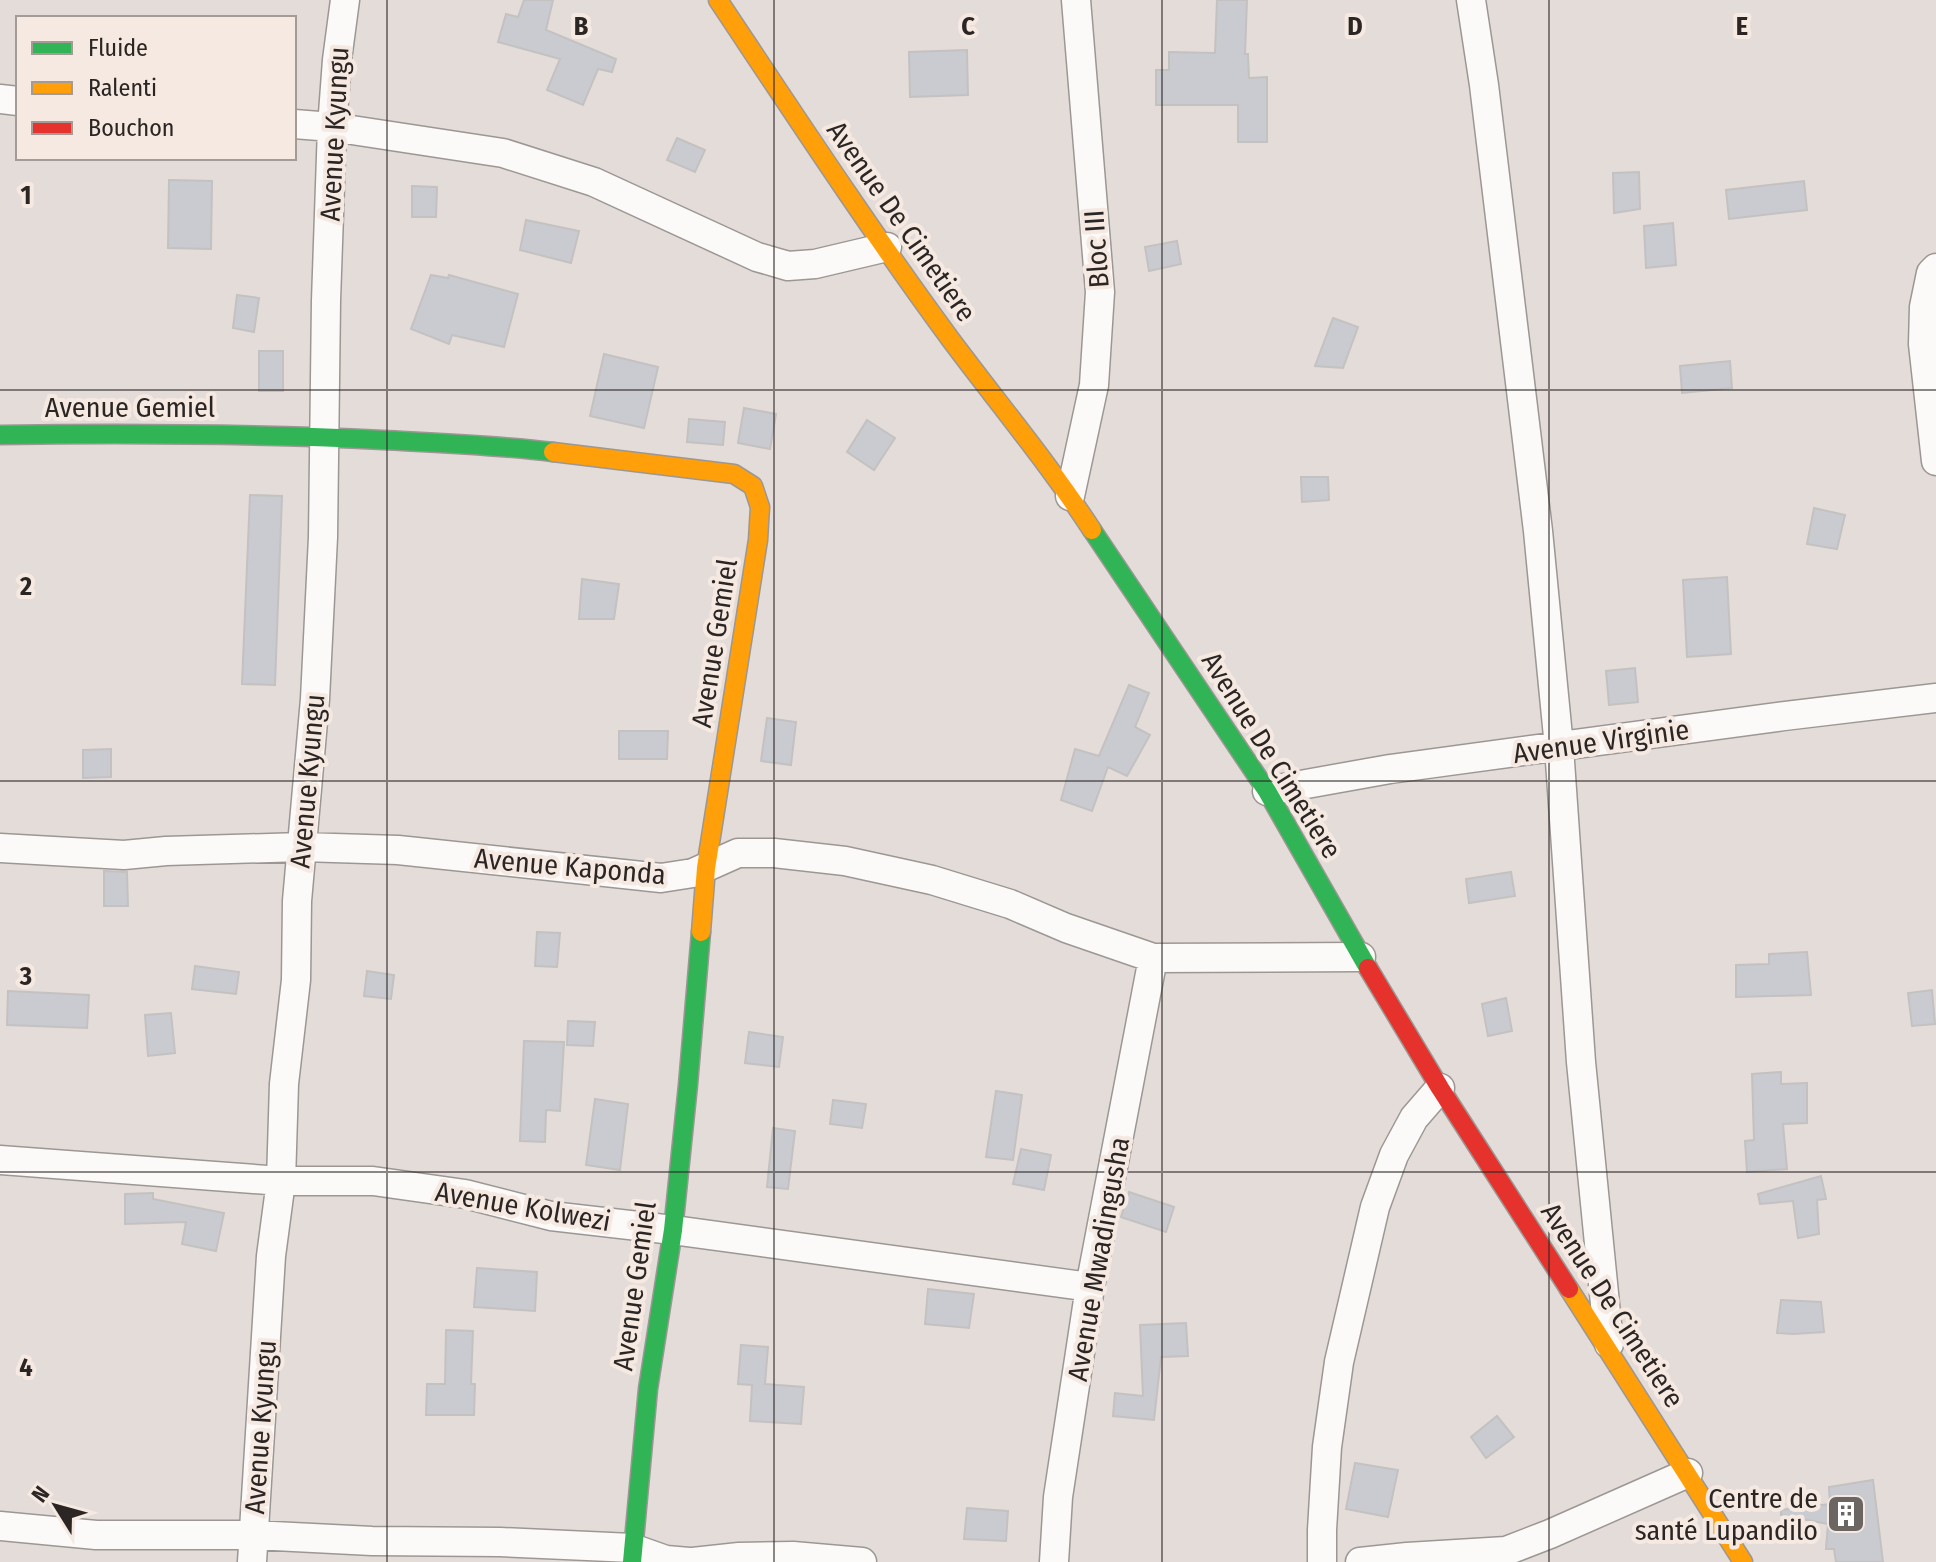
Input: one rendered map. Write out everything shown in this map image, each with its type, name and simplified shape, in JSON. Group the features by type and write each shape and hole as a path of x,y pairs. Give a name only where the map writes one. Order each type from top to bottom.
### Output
{"street":[{"name":"Avenue Kyungu","path":"253,1549 271,1256 281,1181 284,1084 296,980 297,901 316,685 323,537 332,127 345,0"},
{"name":"Avenue De Cimetiere","path":"718,0 810,139 950,338 1070,496 1267,791 1440,1088 1743,1562"},
{"name":"Bloc III","path":"1070,496 1094,385 1100,292 1076,0"},
{"path":"1471,0 1536,516 1559,747 1581,1062 1610,1352"},
{"path":"296,124 503,153 594,182 757,257 788,266 815,264 887,247"},
{"path":"1936,268 1931,273 1924,307 1923,344 1936,461"},
{"name":"Avenue Gemiel","path":"0,435 113,433 324,437 504,446 734,474 753,486 760,507 758,540 706,868 673,1230 648,1389 632,1555"},
{"name":"Avenue Virginie","path":"1267,791 1390,769 1936,698"},
{"name":"Avenue Kaponda","path":"0,848 124,855 302,847 398,850 661,878 693,873 738,853 774,853 845,861 932,880 1010,904 1066,928 1153,958 1361,957"},
{"name":"Avenue Mwadingusha","path":"1054,1562 1058,1497 1090,1287 1153,958"},
{"path":"1322,1562 1327,1447 1339,1362 1375,1207 1394,1155 1414,1118 1440,1088"},
{"name":"Avenue Kolwezi","path":"0,1160 281,1181 373,1181 465,1194 551,1216 1090,1287"},
{"path":"1360,1562 1506,1551 1688,1473"},
{"path":"0,1526 253,1549 372,1541 500,1542 691,1562 793,1556 862,1562"}],"building":[{"path":"524,0 553,0 546,30 616,59 612,72 598,69 583,105 547,90 560,59 498,42 506,14 518,17"},
{"path":"1217,0 1247,0 1245,54 1248,54 1249,78 1267,77 1267,142 1238,142 1238,105 1156,105 1156,70 1169,70 1169,52 1215,53"},
{"path":"967,50 968,95 910,97 909,52"},
{"path":"677,138 705,150 695,172 667,160"},
{"path":"1639,172 1640,209 1614,213 1613,173"},
{"path":"169,180 212,181 211,249 168,248"},
{"path":"1804,181 1807,210 1729,219 1726,190"},
{"path":"412,186 437,187 436,217 412,217"},
{"path":"526,220 579,231 571,263 520,250"},
{"path":"1673,223 1676,265 1646,268 1644,226"},
{"path":"1177,241 1181,264 1149,271 1145,247"},
{"path":"431,275 448,278 449,275 518,294 504,347 452,335 449,344 411,329"},
{"path":"237,295 259,298 254,332 233,328"},
{"path":"1333,318 1358,327 1343,368 1315,366"},
{"path":"259,351 283,351 283,391 259,391"},
{"path":"604,354 658,367 644,428 590,416"},
{"path":"1730,361 1732,388 1682,393 1680,366"},
{"path":"744,408 776,414 770,449 738,443"},
{"path":"689,419 725,422 723,445 687,442"},
{"path":"867,420 895,438 874,470 847,452"},
{"path":"1301,477 1328,477 1329,500 1302,502"},
{"path":"250,495 282,496 275,685 242,684"},
{"path":"1814,508 1845,515 1837,549 1807,544"},
{"path":"1727,577 1731,654 1687,657 1683,580"},
{"path":"582,579 619,584 614,619 579,619"},
{"path":"1635,668 1638,702 1609,705 1606,671"},
{"path":"1129,685 1149,693 1135,727 1150,735 1127,776 1108,767 1092,811 1061,800 1075,749 1099,756"},
{"path":"767,718 796,722 791,765 761,761"},
{"path":"619,731 668,731 667,759 619,759"},
{"path":"111,749 111,777 83,778 83,750"},
{"path":"104,871 127,872 128,906 104,906"},
{"path":"1511,872 1515,896 1469,903 1466,879"},
{"path":"537,932 560,933 557,967 535,966"},
{"path":"1807,952 1811,995 1736,997 1736,965 1769,964 1769,954"},
{"path":"195,966 239,972 236,994 192,989"},
{"path":"367,971 394,975 391,999 364,996"},
{"path":"1932,990 1935,1024 1912,1026 1908,993"},
{"path":"8,991 89,995 87,1028 7,1025"},
{"path":"1506,998 1512,1031 1488,1036 1482,1004"},
{"path":"171,1013 175,1053 148,1056 145,1015"},
{"path":"568,1021 595,1022 593,1046 567,1045"},
{"path":"749,1032 783,1037 779,1067 745,1063"},
{"path":"524,1041 564,1042 560,1111 546,1110 545,1142 520,1141"},
{"path":"1781,1072 1781,1084 1807,1083 1807,1123 1783,1124 1787,1169 1747,1172 1745,1141 1754,1140 1752,1074"},
{"path":"996,1091 1022,1095 1013,1160 986,1157"},
{"path":"595,1099 628,1104 620,1170 586,1165"},
{"path":"833,1100 866,1104 862,1128 830,1124"},
{"path":"773,1128 795,1131 788,1189 767,1187"},
{"path":"1021,1149 1051,1155 1044,1190 1013,1184"},
{"path":"1821,1176 1826,1199 1817,1200 1819,1234 1798,1238 1793,1201 1760,1204 1758,1194"},
{"path":"1129,1192 1174,1207 1166,1232 1121,1217"},
{"path":"153,1193 153,1199 224,1213 216,1251 182,1244 186,1222 125,1224 125,1194"},
{"path":"477,1268 537,1272 535,1311 474,1307"},
{"path":"928,1289 974,1294 969,1328 925,1324"},
{"path":"1781,1300 1821,1302 1824,1332 1777,1333"},
{"path":"1186,1323 1188,1356 1161,1357 1154,1420 1113,1416 1115,1393 1143,1396 1140,1325"},
{"path":"446,1330 473,1331 471,1384 475,1384 474,1415 426,1415 427,1384 445,1384"},
{"path":"741,1345 768,1347 765,1384 804,1387 801,1424 750,1421 752,1385 738,1384"},
{"path":"1497,1416 1514,1437 1486,1458 1471,1437"},
{"path":"1355,1463 1398,1470 1388,1517 1346,1509"},
{"name":"Centre de santé Lupandilo","path":"1873,1480 1883,1562 1836,1562 1834,1549 1826,1549 1828,1524 1781,1515 1781,1510 1830,1504 1829,1487"},
{"path":"967,1508 1008,1511 1006,1541 964,1539"}],"traffic: fast":[{"path":"0,435 288,436 468,444 553,452"},
{"path":"1092,530 1267,791 1368,968"},
{"path":"632,1562 648,1389 673,1230 701,932"}],"traffic: slow":[{"path":"718,0 891,256 1092,530"},
{"path":"553,452 734,474 753,486 760,507 758,540 706,868 701,932"},
{"path":"1569,1289 1743,1562"}],"traffic: jam":[{"path":"1368,968 1440,1088 1569,1289"}],"place":[{"name":"Centre de santé Lupandilo","path":"1846,1514"}]}
